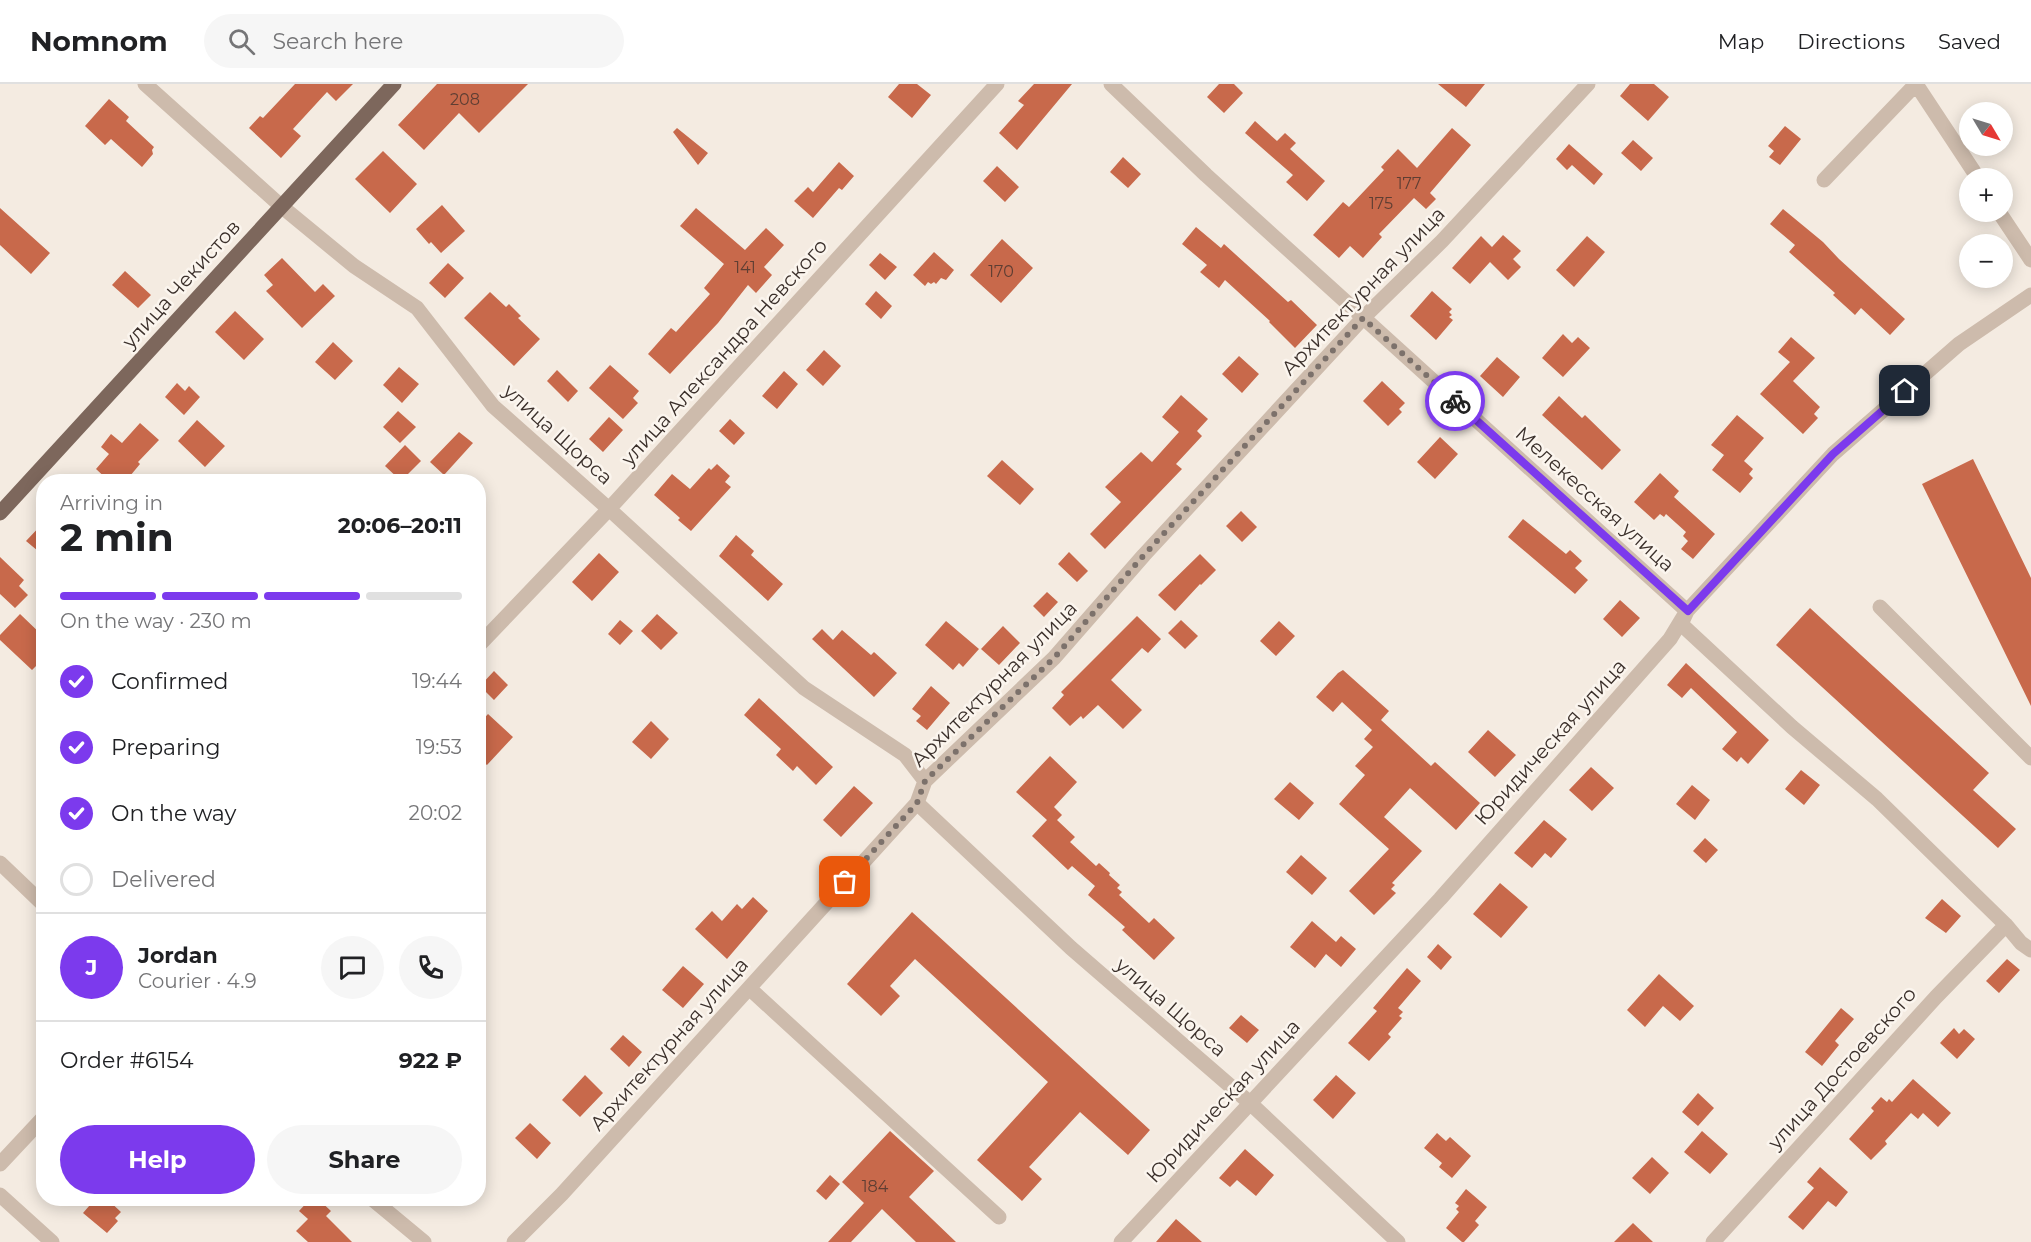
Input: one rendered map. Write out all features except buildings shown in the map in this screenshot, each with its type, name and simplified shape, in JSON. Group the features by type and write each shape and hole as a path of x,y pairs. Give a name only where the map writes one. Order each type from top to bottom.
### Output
{"main road":[{"name":"улица Чекистов","path":"0,513 394,84"}],"street":[{"name":"улица Щорса","path":"145,84 281,207 354,266 417,309 493,406 804,688 905,755 925,781"},
{"name":"улица Александра Невского","path":"486,638 609,509 997,84"},
{"name":"Мелекесская улица","path":"1111,84 1206,175 1684,617 1792,727 1877,799 2021,943 2031,950"},
{"name":"Архитектурная улица","path":"514,1242 562,1194 917,803 925,781 1054,658 1144,555 1363,318 1442,241 1588,84"},
{"path":"1824,180 1916,84 1971,168"},
{"path":"2006,222 2031,260"},
{"name":"Юридическая улица","path":"1121,1242 1440,899 1670,639 1684,617 1833,454 1959,344 2031,295"},
{"path":"1880,607 2031,758"},
{"name":"улица Щорса","path":"917,803 1071,948 1250,1103 1398,1242"},
{"path":"0,863 36,897"},
{"name":"улица Достоевского","path":"1713,1242 1936,997 2006,926"},
{"path":"749,988 999,1217"},
{"path":"0,1164 36,1126"},
{"path":"0,1195 52,1242"},
{"path":"381,1206 424,1242"}],"way so far":[{"path":"845,882 917,803 925,781 1054,658 1144,555 1363,318 1455,401"}],"route":[{"path":"1455,401 1688,611 1833,454 1905,391"}]}
